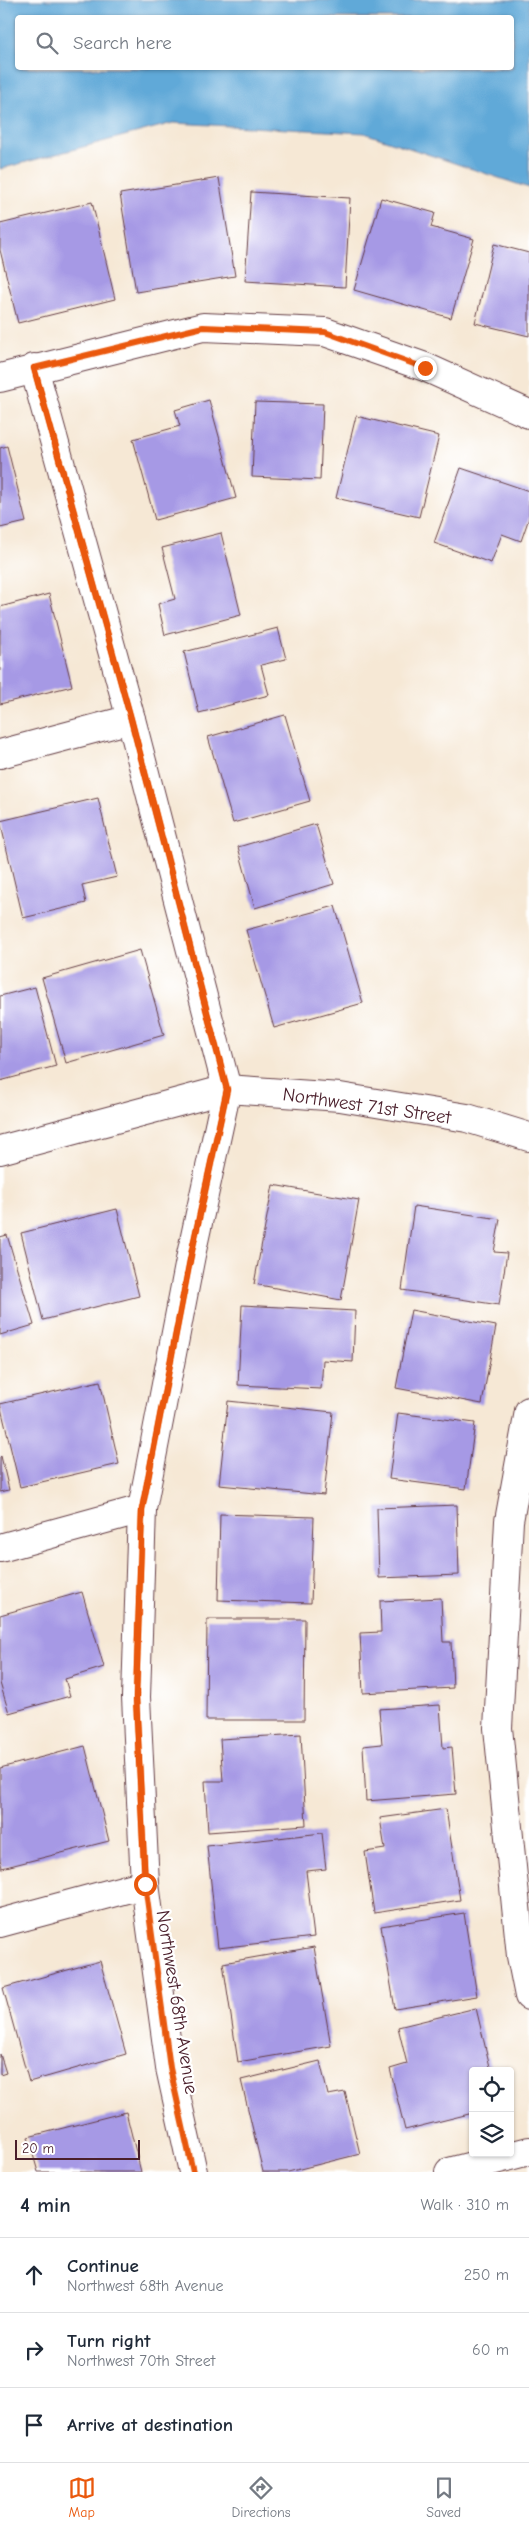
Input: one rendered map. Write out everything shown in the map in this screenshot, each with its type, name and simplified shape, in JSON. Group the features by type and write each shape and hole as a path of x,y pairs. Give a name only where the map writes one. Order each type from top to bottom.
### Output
{"street":[{"path":"0,378 203,327 325,332 425,368 529,414"},
{"name":"Northwest 68th Avenue","path":"34,368 131,719 227,1090 191,1255 142,1510 136,1697 145,1884 170,2068 194,2172"},
{"path":"0,754 131,719"},
{"name":"Northwest 71st Street","path":"0,1150 227,1090 340,1097 467,1118 529,1137"},
{"path":"529,1411 509,1522 498,1728 521,1956 529,1996"},
{"path":"0,1548 142,1510"},
{"path":"0,1923 145,1884"},
{"path":"449,2172 529,2150"}],"water":[{"path":"0,0 529,0 529,188 364,133 173,123 0,169"}],"building":[{"path":"219,178 235,276 136,292 120,194"},
{"path":"251,192 350,198 345,287 245,281"},
{"path":"381,198 435,213 431,227 474,239 451,318 354,290"},
{"path":"92,202 115,299 18,323 0,250 0,224"},
{"path":"494,244 529,253 529,336 475,323"},
{"path":"209,400 236,498 155,520 133,439 180,426 175,410"},
{"path":"255,402 323,404 320,480 252,477"},
{"path":"356,416 439,436 419,517 336,498"},
{"path":"7,446 26,522 0,528 0,448"},
{"path":"461,468 529,491 529,518 521,541 502,534 491,563 434,543"},
{"path":"221,533 241,615 165,635 158,604 175,599 162,548"},
{"path":"49,594 72,686 0,704 0,607"},
{"path":"278,628 286,659 261,665 269,695 199,713 184,652"},
{"path":"285,715 310,801 233,823 208,737"},
{"path":"98,798 117,877 82,885 86,903 23,918 0,821"},
{"path":"316,824 334,884 255,908 238,847"},
{"path":"335,906 363,1003 274,1028 246,930"},
{"path":"140,950 164,1035 66,1063 42,978"},
{"path":"35,987 56,1066 0,1081 0,996"},
{"path":"273,1185 359,1200 341,1300 254,1284"},
{"path":"414,1206 500,1219 494,1252 507,1253 499,1305 402,1290"},
{"path":"117,1209 139,1296 43,1320 21,1233"},
{"path":"7,1235 34,1325 0,1335 0,1237"},
{"path":"242,1305 355,1311 353,1362 323,1360 321,1389 238,1385"},
{"path":"411,1310 496,1326 482,1404 396,1388"},
{"path":"100,1381 119,1464 20,1487 0,1404"},
{"path":"228,1401 333,1412 324,1495 219,1485"},
{"path":"398,1413 475,1423 466,1489 389,1479"},
{"path":"0,1457 9,1490 0,1492"},
{"path":"457,1505 459,1575 379,1578 377,1508"},
{"path":"220,1514 314,1517 311,1603 218,1600"},
{"path":"82,1592 104,1667 65,1679 70,1696 9,1713 0,1683 0,1615"},
{"path":"441,1598 443,1642 451,1642 453,1688 363,1693 360,1633 381,1632 380,1601"},
{"path":"207,1619 305,1619 304,1720 206,1720"},
{"path":"440,1705 443,1748 452,1747 456,1794 366,1801 363,1746 382,1744 379,1709"},
{"path":"301,1734 306,1825 208,1832 205,1781 223,1781 220,1739"},
{"path":"85,1746 109,1841 2,1868 0,1859 0,1768"},
{"path":"446,1809 460,1900 374,1913 365,1852 385,1849 380,1818"},
{"path":"322,1833 326,1869 306,1871 314,1937 218,1948 207,1846"},
{"path":"464,1913 477,1996 395,2009 381,1926"},
{"path":"314,1947 331,2046 238,2062 223,1963"},
{"path":"100,1961 126,2054 29,2082 3,1988"},
{"path":"476,2008 490,2067 469,2067 469,2114 405,2130 390,2069 407,2064 398,2027"},
{"path":"0,2054 6,2073 0,2075"},
{"path":"320,2061 328,2095 345,2092 360,2154 288,2172 263,2172 241,2080"},
{"path":"126,2112 141,2172 38,2172 28,2137"}],"cycle path":[{"path":"34,368 131,719 227,1089 191,1255 142,1509 136,1697 145,1884 170,2068 193,2172"}],"route":[{"path":"145,1884 136,1697 142,1510 191,1255 227,1090 131,719 34,368 203,327 325,332 425,368"}]}
